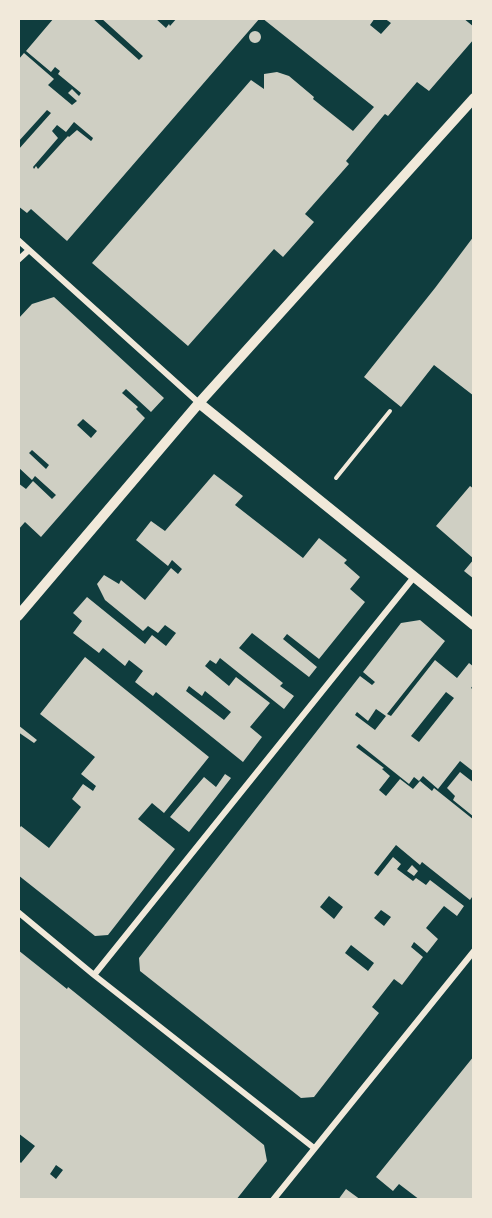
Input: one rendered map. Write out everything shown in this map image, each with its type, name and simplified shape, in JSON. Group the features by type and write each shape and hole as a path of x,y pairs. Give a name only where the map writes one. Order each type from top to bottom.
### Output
{"street":[{"path":"18,616 200,404 474,98"},
{"path":"18,240 200,404 474,625"},
{"path":"18,260 29,250"},
{"path":"94,975 414,577"},
{"path":"18,912 94,975 314,1148"},
{"path":"273,1200 474,951"}],"path":[{"path":"336,478 390,411"}],"building":[{"path":"54,18 92,18 139,60 143,56 101,18 155,18 166,28 177,18 260,18 67,241 31,209 27,213 18,206 18,150 51,113 47,110 18,142 18,60 24,53 54,79 48,85 72,105 77,101 68,93 72,89 79,96 81,93 58,74 60,71 55,67 51,72 26,51","holes":["74,122 93,138 91,141 77,130 68,136 38,169 36,166 34,169 33,167 58,138 52,131 57,125 66,132"]},
{"path":"262,18 375,18 370,25 381,34 391,23 384,18 463,18 474,27 474,39 429,91 417,82 388,116 384,115 346,161 349,164 305,214 314,222 283,257 274,249 188,346 92,263 251,80 264,89 264,74 277,72 289,76 314,97 313,99 353,131 374,107"},
{"path":"257,31 261,37 257,43 253,43 249,35"},
{"path":"474,236 474,396 434,365 401,407 364,377"},
{"path":"54,297 164,398 151,412 126,389 122,393 138,407 136,409 145,418 41,537 25,522 18,530 18,483 26,489 33,481 52,499 56,495 35,476 32,480 18,467 18,319 32,304","holes":["83,419 97,431 91,438 77,425","32,450 49,465 46,469 29,453"]},
{"path":"214,474 243,496 235,505 303,558 319,538 347,560 344,563 360,577 350,589 365,602 319,659 287,634 283,639 317,667 309,677 252,633 239,648 283,683 280,686 294,696 284,709 220,658 216,664 210,660 205,666 229,686 236,677 270,703 250,727 262,737 243,762 156,692 153,696 135,682 143,671 129,660 125,666 103,648 99,653 73,633 82,621 73,613 87,597 145,644 152,635 166,646 176,633 165,625 158,633 148,626 143,631 105,600 97,584 104,575 119,584 121,580 145,600 171,568 178,574 182,569 172,560 168,566 136,540 151,521 165,531","holes":["189,686 202,696 205,691 231,712 224,720 186,691"]},
{"path":"470,486 474,489 474,559 436,526"},
{"path":"474,559 474,579 464,571"},
{"path":"420,620 445,641 387,714 391,716 435,660 457,678 469,663 474,667 474,684 471,688 474,690 474,772 460,761 438,789 423,776 419,781 414,777 409,784 359,744 356,747 384,768 382,769 390,776 379,790 386,796 400,779 413,789 420,781 432,791 434,788 474,820 474,894 470,900 422,862 420,865 396,845 374,873 378,876 393,857 401,864 397,869 413,881 416,878 426,885 430,880 464,906 457,916 444,906 426,928 438,939 427,953 414,942 411,947 423,957 402,985 394,979 372,1007 379,1013 314,1097 301,1098 140,971 139,958 360,676 372,685 375,682 363,672 401,623","holes":["446,692 454,698 419,742 411,736","376,709 386,716 375,730 355,715 357,712 368,721","329,896 343,907 334,919 320,907","381,910 391,917 384,926 374,918","351,945 374,963 368,971 345,953"]},
{"path":"85,657 209,757 164,813 152,803 138,819 175,849 108,935 95,936 18,875 18,830 21,826 49,848 81,807 72,799 83,784 93,791 96,786 81,774 95,757 40,714"},
{"path":"18,725 37,740 34,743 18,732"},
{"path":"460,772 474,783 474,817 453,800 455,796 447,788"},
{"path":"225,774 231,778 189,832 170,817 204,777 216,787"},
{"path":"412,865 418,871 414,876 407,871"},
{"path":"18,950 67,989 68,987 264,1145 267,1161 236,1200 18,1200 18,1160 21,1163 35,1146 18,1133","holes":["56,1165 63,1170 56,1179 50,1174"]},
{"path":"474,1056 474,1200 420,1200 399,1184 393,1191 376,1177"},
{"path":"346,1189 361,1200 338,1200"}]}
